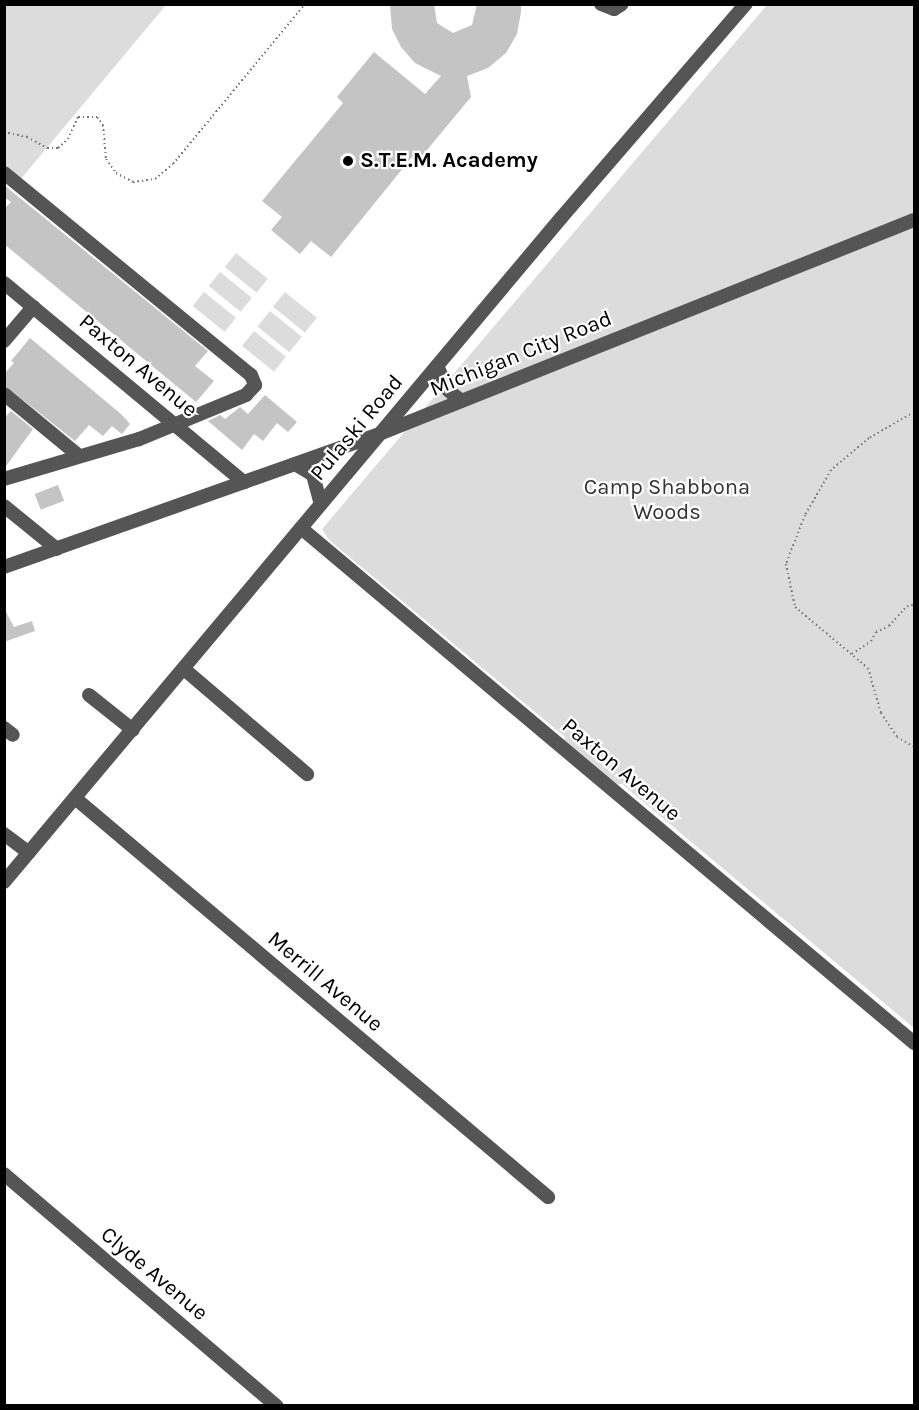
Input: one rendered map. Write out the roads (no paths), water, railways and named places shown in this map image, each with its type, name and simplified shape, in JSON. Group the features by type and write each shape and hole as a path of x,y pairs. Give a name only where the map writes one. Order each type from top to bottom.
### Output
{"street":[{"path":"601,4 614,9 622,4"},
{"name":"Pulaski Road","path":"4,882 436,366 745,5"},
{"path":"4,173 251,375 255,385 246,395 139,439 78,455 4,479"},
{"name":"Michigan City Road","path":"4,567 379,434 915,220"},
{"name":"Paxton Avenue","path":"4,283 244,482"},
{"path":"4,341 33,307"},
{"path":"436,366 448,390 461,401"},
{"path":"4,394 78,455"},
{"path":"295,464 313,475 321,504"},
{"path":"4,506 57,549"},
{"name":"Paxton Avenue","path":"301,528 915,1043"},
{"path":"184,669 307,774"},
{"path":"89,695 133,730"},
{"name":"Merrill Avenue","path":"75,798 548,1197"},
{"path":"4,834 28,853"},
{"name":"Clyde Avenue","path":"4,1174 277,1406"}],"place":[{"name":"S.T.E.M. Academy","path":"348,161"}],"park label":[{"name":"Camp Shabbona Woods","path":"667,500"}]}
